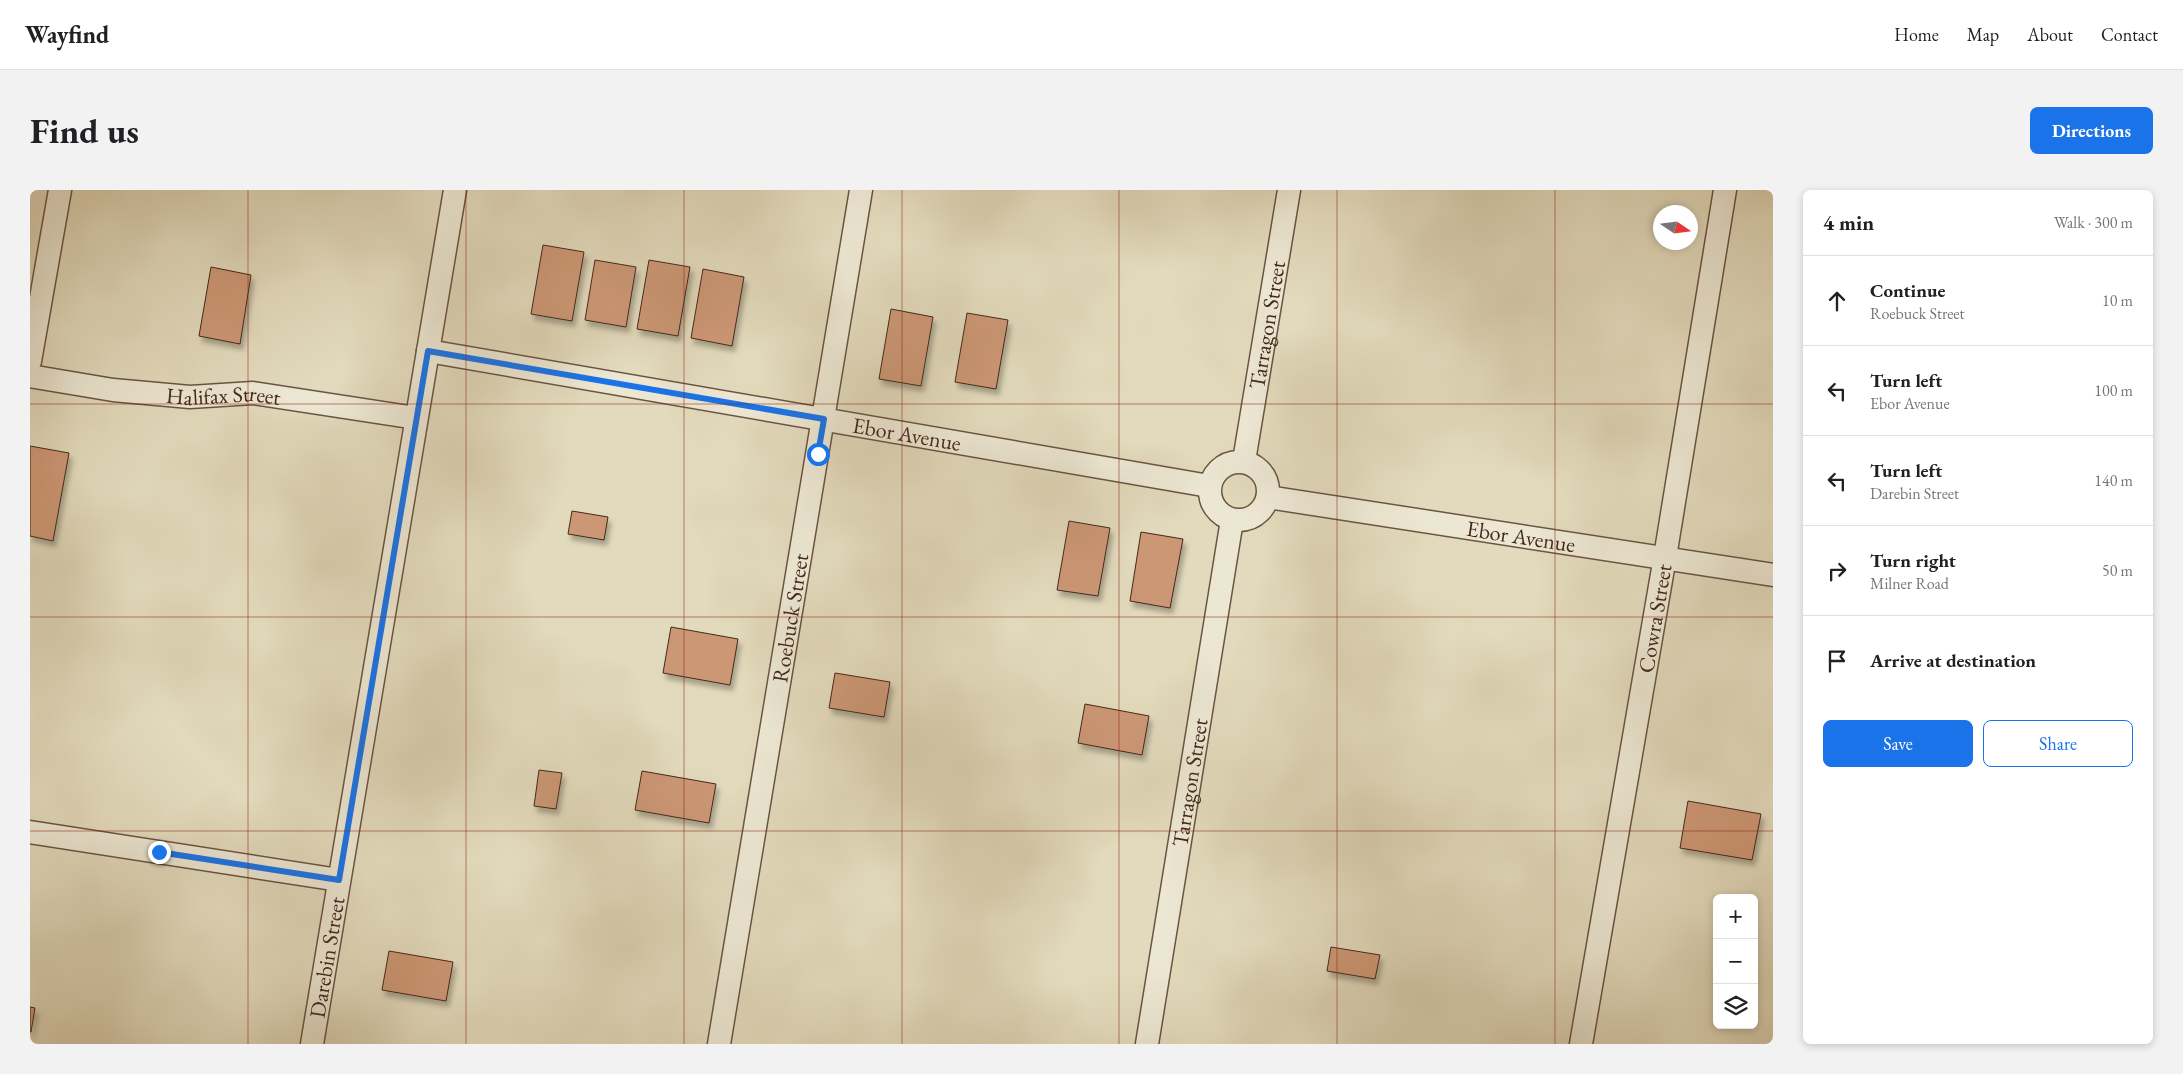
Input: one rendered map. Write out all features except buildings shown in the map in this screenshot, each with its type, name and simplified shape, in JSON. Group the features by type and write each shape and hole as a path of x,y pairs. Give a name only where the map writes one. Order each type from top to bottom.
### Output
{"street":[{"path":"30,361 60,190"},
{"name":"Darebin Street","path":"312,1044 454,190"},
{"name":"Roebuck Street","path":"719,1044 861,190"},
{"name":"Tarragon Street","path":"1244,461 1289,190"},
{"name":"Cowra Street","path":"1581,1044 1665,557 1725,190"},
{"name":"Ebor Avenue","path":"428,351 1209,486"},
{"name":"Halifax Street","path":"30,376 113,390 190,397 253,393 416,418"},
{"path":"1244,461 1257,466 1266,478 1268,497 1261,512 1250,519 1232,520 1219,513 1212,504 1209,486 1214,473 1227,463 1244,461"},
{"name":"Ebor Avenue","path":"1268,497 1773,575"},
{"name":"Tarragon Street","path":"1147,1044 1232,520"},
{"path":"30,832 339,880"}],"route":[{"path":"159,852 339,880 428,351 824,419 818,454"}]}
